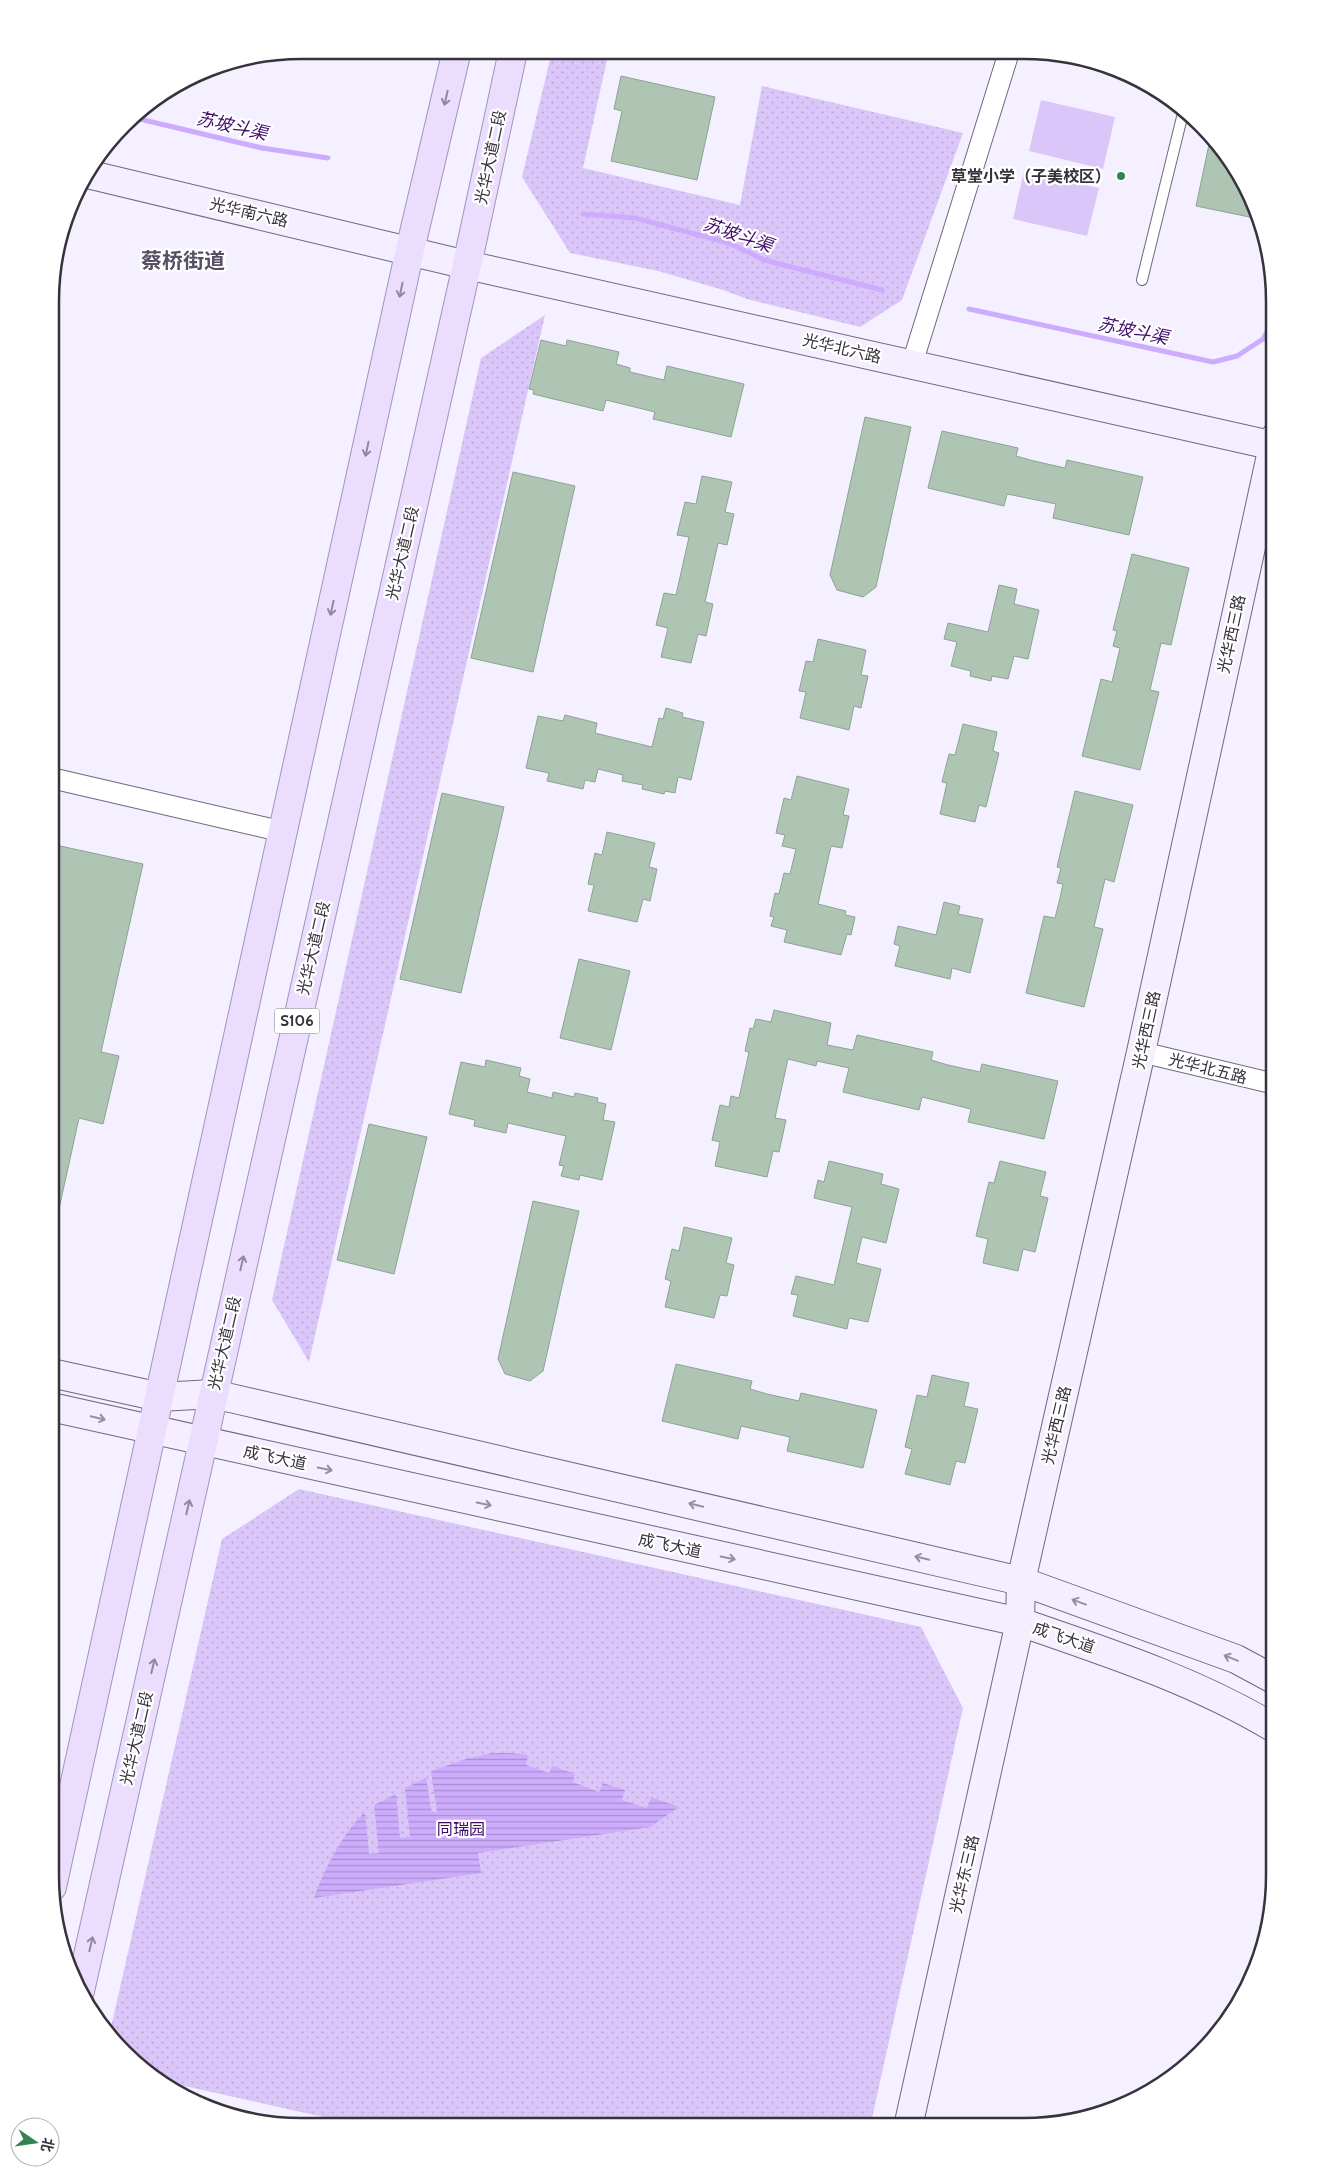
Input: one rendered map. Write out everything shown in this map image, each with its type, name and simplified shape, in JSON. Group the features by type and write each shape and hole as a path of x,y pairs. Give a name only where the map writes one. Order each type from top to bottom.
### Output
{"main road":[{"path":"59,1855 410,250 455,59"},
{"name":"光华大道二段","path":"82,1980 467,265 511,59"}],"street":[{"path":"912,364 1007,59"},
{"name":"光华南六路","path":"93,175 410,250"},
{"name":"光华北六路","path":"410,250 467,265 1266,441"},
{"name":"光华西三路","path":"1020,1622 1021,1581 1141,1052 1266,480"},
{"path":"59,780 284,832"},
{"name":"光华北五路","path":"1141,1052 1266,1082"},
{"path":"59,1375 160,1397 213,1394 1021,1581 1236,1659 1266,1676"},
{"name":"成飞大道","path":"59,1410 1020,1622 1115,1655 1242,1709 1266,1723"},
{"name":"光华东三路","path":"910,2118 1020,1622"}],"lane":[{"path":"1142,280 1182,117"}],"green space":[{"path":"550,59 607,59 583,168 740,205 762,86 963,133 902,300 860,327 747,299 658,271 570,253 522,177"},
{"path":"1041,100 1115,117 1103,169 1029,151"},
{"path":"1024,171 1099,188 1087,236 1013,219"},
{"path":"545,315 309,1362 272,1300 481,358"},
{"name":"同瑞园","path":"299,1489 921,1627 963,1708 872,2118 328,2118 176,2084 129,2048 111,2027 222,1539"}],"shaded area":[{"path":"492,1753 528,1755 526,1765 549,1773 552,1766 575,1774 573,1782 599,1792 603,1783 625,1790 622,1800 647,1808 651,1797 679,1807 650,1827 478,1853 481,1873 314,1898 335,1852 349,1830 365,1812 369,1854 379,1853 374,1805 396,1794 400,1838 410,1838 405,1788 426,1778 432,1813 437,1812 431,1771 466,1759"}],"building":[{"path":"621,76 715,97 697,180 611,161 622,111 614,109"},
{"path":"1209,145 1226,166 1241,193 1251,217 1196,206"},
{"path":"541,340 566,346 567,340 619,352 616,364 630,368 630,372 664,380 667,366 744,384 731,437 653,419 655,412 606,400 603,411 533,394 534,390 529,389"},
{"path":"865,417 911,427 876,587 863,597 837,590 830,575"},
{"path":"942,431 1018,448 1016,456 1034,461 1065,468 1067,460 1143,477 1129,535 1053,518 1056,504 1007,494 1004,506 928,488"},
{"path":"513,472 575,486 533,672 471,658"},
{"path":"702,476 732,482 725,512 734,514 727,545 718,543 705,602 713,604 706,636 698,634 691,663 661,657 668,628 656,625 664,593 676,595 689,537 677,535 685,502 696,504"},
{"path":"1132,554 1189,568 1171,645 1161,643 1150,690 1159,692 1140,770 1082,756 1101,679 1112,682 1120,648 1113,646 1117,631 1113,630"},
{"path":"999,585 1017,589 1014,604 1039,610 1028,659 1014,656 1008,679 992,676 991,681 970,676 971,671 951,666 957,642 944,639 948,623 988,632"},
{"path":"818,639 866,650 861,675 868,676 861,708 854,706 849,730 800,718 806,692 799,691 806,661 813,662"},
{"path":"666,708 683,713 682,717 704,722 691,780 678,777 675,793 665,791 664,794 642,789 643,785 622,781 623,775 598,769 595,782 585,780 583,789 547,781 549,773 526,768 538,716 563,721 565,715 597,723 595,733 652,747 659,718 663,719"},
{"path":"963,724 997,732 993,751 999,753 986,807 979,805 975,822 940,814 947,783 942,782 949,754 955,755"},
{"path":"797,776 849,789 843,815 849,816 842,848 831,846 818,904 846,911 845,915 855,917 851,935 847,934 841,955 784,942 787,930 771,926 774,917 770,916 775,893 779,894 784,873 790,874 796,849 782,846 785,835 776,833 784,798 791,800"},
{"path":"1075,791 1133,805 1114,882 1105,879 1094,927 1103,929 1084,1007 1026,993 1044,916 1055,918 1060,898 1063,884 1057,883 1061,868 1057,867"},
{"path":"442,793 504,807 461,993 400,979"},
{"path":"607,832 655,843 649,867 657,869 650,901 643,899 637,922 588,911 594,885 588,884 595,853 602,855"},
{"path":"59,846 143,864 101,1052 119,1056 103,1124 79,1118 59,1209"},
{"path":"944,902 960,906 958,914 983,919 970,973 952,968 950,979 895,966 900,946 894,944 898,926 936,935"},
{"path":"579,959 630,971 611,1050 560,1038"},
{"path":"774,1010 831,1023 827,1045 853,1050 857,1035 933,1052 931,1060 948,1065 980,1072 982,1064 1058,1081 1044,1139 968,1122 971,1109 922,1097 919,1110 843,1092 849,1068 817,1061 816,1066 788,1059 775,1118 786,1120 779,1152 773,1151 767,1177 715,1166 720,1142 712,1140 720,1105 729,1107 731,1096 739,1098 749,1052 745,1051 750,1028 753,1029 756,1019 771,1022"},
{"path":"486,1060 521,1068 519,1076 530,1079 527,1092 552,1098 553,1092 574,1097 575,1093 598,1098 597,1102 606,1104 603,1120 615,1122 602,1180 580,1175 579,1180 561,1176 564,1166 559,1165 566,1136 508,1123 506,1133 474,1126 475,1120 449,1114 461,1062 485,1067"},
{"path":"369,1124 427,1137 394,1274 337,1260"},
{"path":"829,1161 883,1174 881,1184 899,1189 886,1243 862,1237 856,1263 881,1269 868,1322 849,1318 847,1329 793,1316 798,1295 791,1294 796,1276 834,1285 852,1207 814,1198 818,1180 824,1182"},
{"path":"1000,1161 1046,1172 1040,1196 1048,1198 1035,1252 1023,1249 1018,1271 983,1263 988,1239 976,1236 989,1182 994,1183"},
{"path":"533,1201 579,1211 543,1371 530,1381 505,1374 498,1359"},
{"path":"684,1227 732,1238 726,1263 734,1265 727,1296 720,1295 714,1318 665,1307 671,1281 665,1279 672,1249 679,1251"},
{"path":"676,1364 752,1381 750,1389 767,1394 799,1401 801,1393 877,1410 863,1468 787,1451 790,1437 741,1426 738,1439 662,1421"},
{"path":"932,1375 969,1383 964,1406 978,1409 965,1463 956,1461 950,1485 905,1474 912,1449 905,1447 917,1395 927,1397"}],"waterway":[{"name":"苏坡斗渠","path":"141,119 262,148 328,158"},
{"name":"苏坡斗渠","path":"583,214 635,218 729,243 764,260 882,290"},
{"name":"苏坡斗渠","path":"969,309 1213,362 1237,356 1263,339 1266,334"}],"place":[{"name":"草堂小学（子美校区）","path":"1121,176"}],"district":[{"name":"蔡桥街道","path":"183,261"}]}
